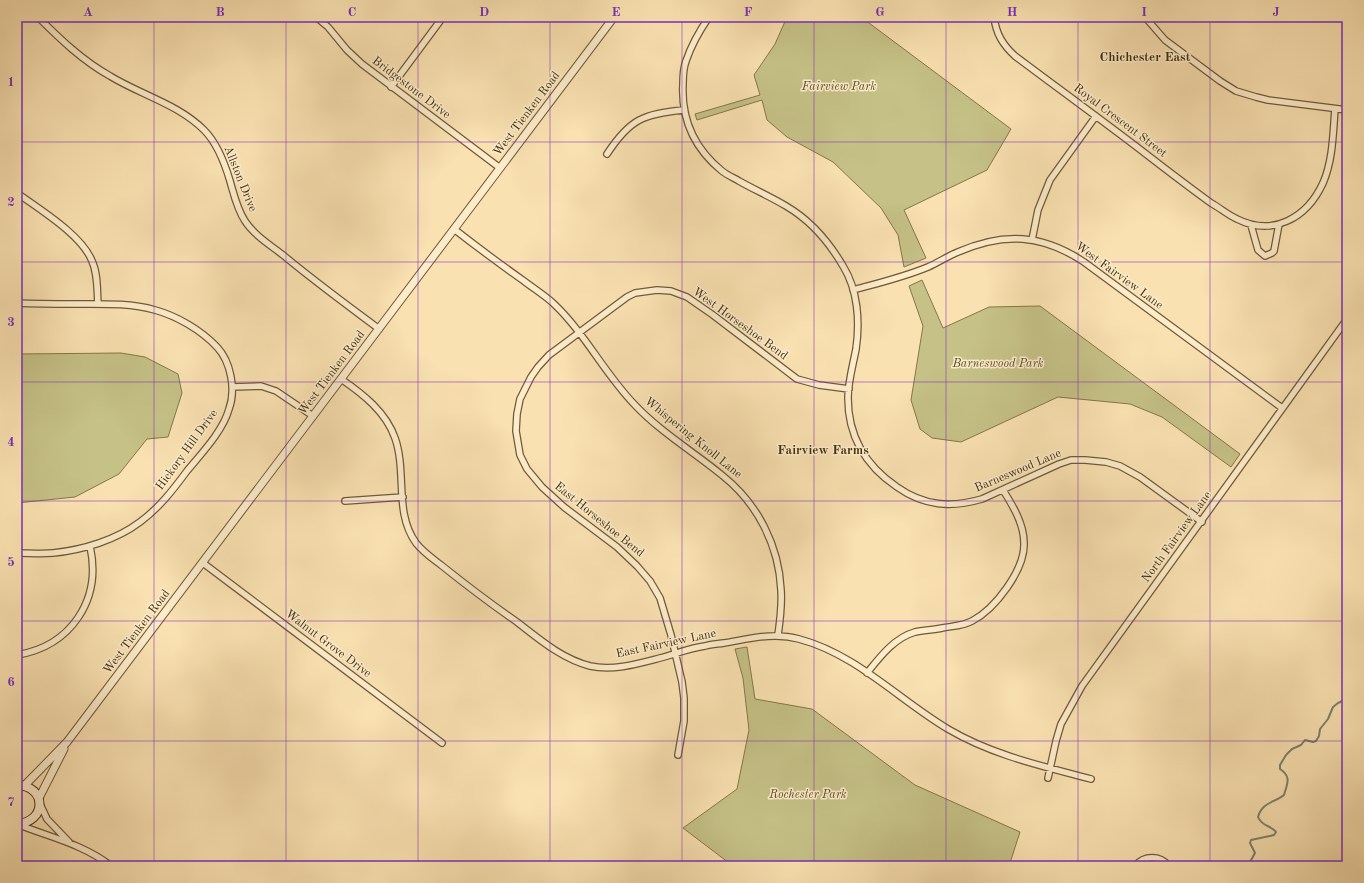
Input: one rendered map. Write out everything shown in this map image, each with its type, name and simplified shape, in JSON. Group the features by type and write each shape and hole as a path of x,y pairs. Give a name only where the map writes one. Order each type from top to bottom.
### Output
{"main road":[{"path":"17,824 25,823 33,819 38,812 39,801 35,791 21,785"}],"street":[{"name":"Allston Drive","path":"38,17 59,38 93,66 110,77 169,105 192,119 214,143 229,179 240,212 251,229 301,270 379,329"},
{"name":"Bridgestone Drive","path":"316,17 328,27 347,50 362,64 500,168"},
{"path":"391,87 443,17"},
{"name":"West Tienken Road","path":"21,785 68,742 614,17"},
{"name":"Barneswood Lane","path":"709,17 686,61 683,73 682,89 684,110 690,131 708,158 723,172 787,207 813,227 828,243 843,266 851,281 858,332 848,398 849,415 857,443 871,466 883,478 911,496 942,505 954,505 982,499 1071,460 1106,462 1120,466 1140,477 1202,522"},
{"name":"Royal Crescent Street","path":"994,17 999,36 1006,47 1015,56 1192,189 1236,219 1251,225 1265,227 1278,224 1297,216 1308,206 1323,182 1331,154 1335,109"},
{"path":"1145,17 1165,40 1236,91 1268,100 1347,110"},
{"path":"607,154 618,138 636,122 647,116 663,112 684,110"},
{"path":"1032,240 1038,210 1050,180 1096,116"},
{"path":"17,193 71,233 83,245 92,260 95,273 98,304"},
{"path":"1251,225 1258,250 1265,256 1274,251 1278,224"},
{"name":"Whispering Knoll Lane","path":"454,229 553,302 580,333 621,390 633,403 657,426 724,476 739,490 756,510 776,552 782,591 778,635"},
{"name":"West Fairview Lane","path":"853,290 907,275 982,242 1016,238 1052,245 1069,252 1282,408"},
{"name":"West Horseshoe Bend","path":"580,333 627,297 635,293 657,290 671,292 687,297 797,379 819,385 849,389"},
{"name":"Hickory Hill Drive","path":"17,303 133,305 156,310 171,316 196,330 218,348 226,362 232,381 233,396 224,421 200,456 159,506 140,522 126,531 90,546 53,553 17,553"},
{"name":"North Fairview Lane","path":"1048,778 1062,724 1082,686 1202,522 1347,319"},
{"name":"East Horseshoe Bend","path":"580,333 549,355 538,367 520,399 516,431 520,455 526,469 550,496 618,547 650,581 660,598 682,682 685,711 678,755"},
{"name":"East Fairview Lane","path":"341,379 355,388 373,404 382,415 394,436 399,456 405,519 417,544 427,554 548,646 573,660 602,668 620,667 634,665 704,646 757,636 778,635 798,638 821,646 846,659 929,717 970,742 1033,764 1091,778"},
{"path":"232,387 261,386 276,391 313,416"},
{"path":"867,673 892,645 902,638 915,632 959,626 971,622 985,613 1002,594 1017,572 1023,556 1024,543 1017,512 1003,490"},
{"path":"345,501 403,496"},
{"path":"17,654 30,652 46,646 59,638 83,611 91,590 93,574 90,546"},
{"name":"Walnut Grove Drive","path":"203,563 442,743"},
{"name":"West Tienken Road","path":"39,801 68,742"},
{"path":"39,801 47,819 71,843"},
{"path":"17,824 43,835 71,843 97,855 111,866"},
{"path":"1135,866 1142,860 1149,857 1162,860 1169,866"}],"green space":[{"name":"Fairview Park","path":"787,17 861,17 1011,129 987,170 904,210 926,258 904,267 898,235 881,208 833,162 787,137 767,120 762,100 697,120 695,114 760,95 754,75 775,44"},
{"name":"Barneswood Park","path":"922,280 943,328 989,307 1040,306 1240,454 1231,467 1162,417 1130,404 1058,397 961,442 932,438 920,429 911,400 923,326 909,286"},
{"path":"121,353 145,357 178,374 182,393 168,437 147,439 119,474 75,497 17,503 17,354"},
{"name":"Rochester Park","path":"747,647 755,699 812,709 915,785 1020,832 1009,866 733,866 683,828 737,789 749,730 743,678 735,649"}],"waterway":[{"path":"1253,866 1250,862 1255,853 1250,843 1251,840 1274,835 1276,832 1272,828 1262,823 1258,817 1262,808 1284,795 1288,781 1286,775 1280,769 1280,765 1286,755 1292,749 1301,745 1305,740 1313,742 1316,741 1319,736 1320,729 1328,719 1333,707 1347,699"}],"district":[{"name":"Chichester East","path":"1145,57"},
{"name":"Fairview Farms","path":"823,450"}]}
